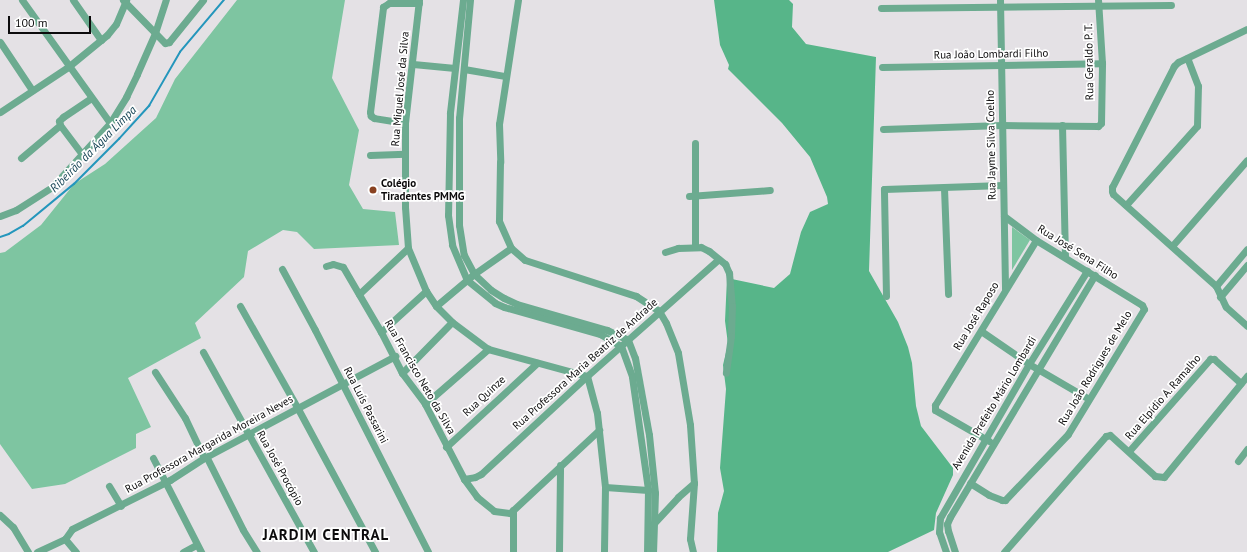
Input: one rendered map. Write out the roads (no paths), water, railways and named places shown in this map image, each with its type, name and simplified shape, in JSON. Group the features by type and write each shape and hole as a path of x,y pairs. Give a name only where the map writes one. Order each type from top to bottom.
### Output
{"street":[{"path":"22,0 68,67 110,123"},
{"path":"73,0 101,40"},
{"path":"0,216 16,210 52,187 110,123 126,97 154,33 166,0"},
{"path":"0,112 68,67 101,40 116,24 124,1 165,43 169,42 203,0"},
{"path":"463,0 450,114 448,215 452,245 467,280 495,303 504,307 600,334 621,346 632,377 648,490 647,552"},
{"path":"470,0 459,118 459,225 464,255 474,274 491,290 517,304 608,330 628,340 635,358 649,435 655,492 653,552"},
{"path":"518,0 505,76 499,124 499,221 511,248 525,260 636,296 659,311 673,339 682,371 690,425 694,484 690,539 693,552"},
{"name":"Rua Jayme Silva Coelho","path":"1000,0 1005,289"},
{"path":"406,123 374,118 371,116 370,112 383,7 389,3 419,1"},
{"name":"Rua Miguel José da Silva","path":"419,1 406,123 405,213 408,248 426,291 436,306 452,322 488,349 587,376"},
{"path":"881,8 1000,8 1098,2 1171,5"},
{"name":"Rua Geraldo P. T.","path":"1062,125 1096,126 1101,123 1102,63 1098,2"},
{"path":"1247,29 1187,58 1174,66 1112,187 1113,194 1216,286 1220,297 1226,306 1247,326"},
{"path":"0,42 32,90"},
{"path":"1126,205 1197,126 1198,86 1187,58"},
{"name":"Rua João Lombardi Filho","path":"882,67 1102,63"},
{"path":"413,64 455,68"},
{"path":"464,69 505,76"},
{"path":"82,154 60,125 59,121 91,98"},
{"path":"21,158 60,125"},
{"path":"883,129 1002,125 1062,125 1065,256"},
{"path":"695,143 692,195 695,247"},
{"path":"370,155 405,154"},
{"path":"1172,246 1247,160"},
{"path":"886,296 884,189 1003,185"},
{"path":"944,188 948,294"},
{"path":"692,195 770,190"},
{"name":"Rua José Sena Filho","path":"1004,216 1036,240 1065,256 1142,304"},
{"name":"Rua José Raposo","path":"984,440 935,410 935,405 1036,240"},
{"path":"665,252 678,248 695,247 709,251 725,264 729,273 732,306 732,336 726,373"},
{"path":"359,294 408,248"},
{"path":"436,306 474,274 511,248"},
{"path":"1216,286 1247,249"},
{"name":"Rua Professora Maria Beatriz de Andrade","path":"464,479 475,478 481,474 587,376 719,259"},
{"name":"Rua Francisco Neto da Silva","path":"326,266 333,264 342,267 381,332 402,373 425,404 464,479 476,497 494,511 505,513 513,510"},
{"path":"1220,297 1247,265"},
{"name":"Rua Luís Passarini","path":"282,269 343,383 428,552"},
{"name":"Avenida Prefeito Mário Lombardi","path":"939,532 940,518 984,440 1087,271"},
{"name":"Avenida Prefeito Mário Lombardi","path":"948,531 947,524 950,517 1095,275"},
{"path":"381,332 426,291"},
{"name":"Rua João Rodrigues de Melo","path":"970,483 990,495 1006,500 1068,434 1144,309 1142,304"},
{"path":"240,306 297,407 374,552"},
{"path":"402,373 452,322"},
{"path":"981,331 1038,370 1089,399"},
{"path":"425,404 488,349"},
{"name":"Rua José Procópio","path":"203,352 314,552"},
{"name":"Rua Professora Margarida Moreira Neves","path":"36,552 65,539 72,529 165,483 206,458 297,407 394,356"},
{"name":"Rua Elpídio A. Ramalho","path":"1129,451 1210,359 1214,359 1241,383"},
{"name":"Rua Quinze","path":"446,446 537,363"},
{"path":"155,372 185,418 243,530 257,552"},
{"path":"587,376 597,413 605,487 604,552"},
{"path":"1004,552 1106,436 1110,435 1155,476 1164,477 1247,376"},
{"path":"513,552 513,510 599,430"},
{"path":"984,440 994,444"},
{"path":"1238,461 1247,449"},
{"path":"153,458 196,545 201,552"},
{"path":"559,552 560,465"},
{"path":"654,523 678,497 694,484"},
{"path":"109,486 121,506"},
{"path":"605,487 648,490"},
{"path":"0,515 13,527 28,552"},
{"path":"946,552 939,532 948,531 954,552"},
{"path":"65,539 76,552"},
{"path":"184,552 196,545"}],"waterway":[{"name":"Ribeirão da Água Limpa","path":"0,237 23,226 74,184 119,139 149,106 180,52 224,0"}],"place":[{"name":"Colégio Tiradentes PMMG","path":"373,190"}],"district":[{"name":"JARDIM CENTRAL","path":"326,535"}]}
